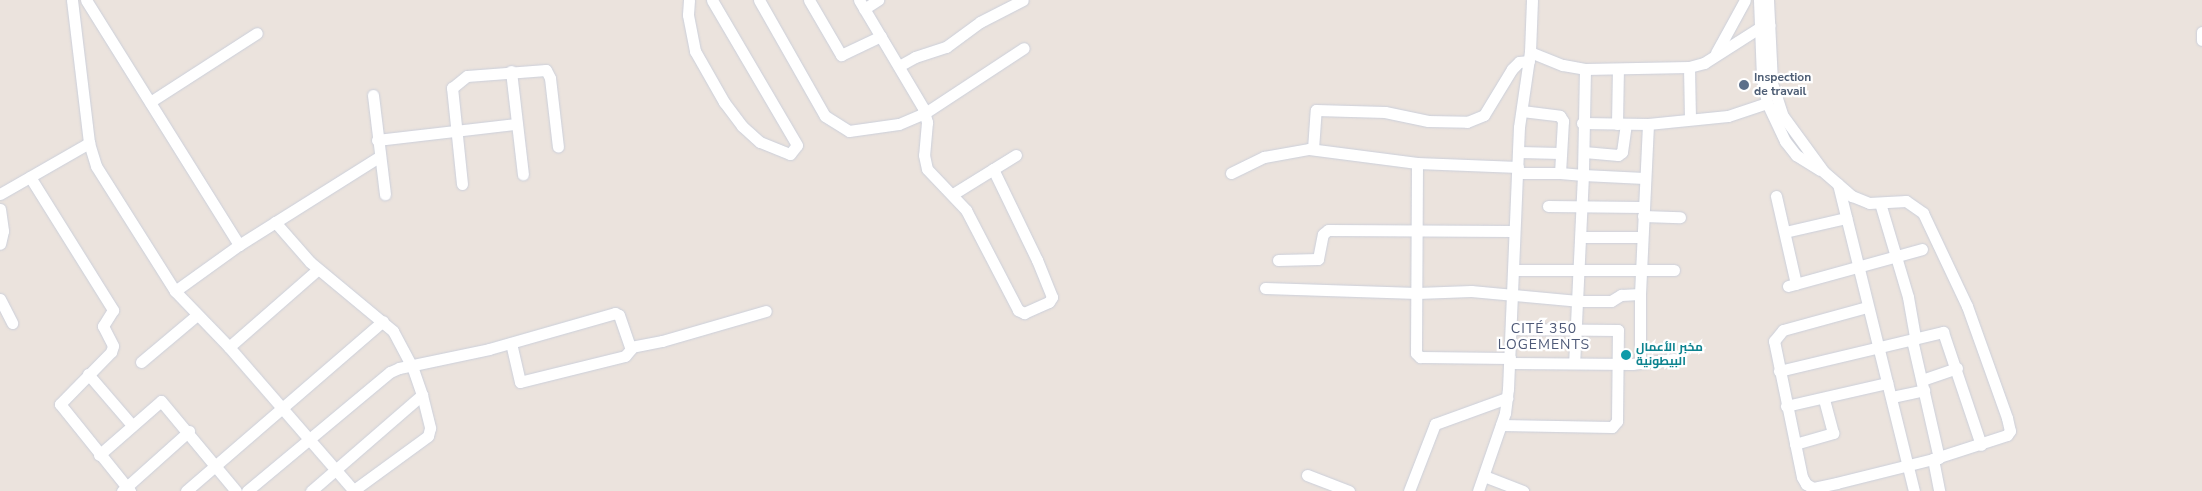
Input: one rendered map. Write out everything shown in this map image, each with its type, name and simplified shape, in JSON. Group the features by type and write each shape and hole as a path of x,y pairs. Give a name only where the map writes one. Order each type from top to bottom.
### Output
{"street":[{"path":"72,0 89,143 96,166 174,291 229,347 354,491 428,436 430,428 422,395 402,342 382,321 318,269 275,222"},
{"path":"86,0 239,245"},
{"path":"689,0 688,16 695,51 724,102 742,126 760,142 790,154 797,145 712,0"},
{"path":"758,0 825,116 849,132 875,130 925,113 1024,48"},
{"path":"809,0 841,55 881,36"},
{"path":"878,0 862,4 925,113 924,162 930,174 953,194 966,210 1018,310 1024,313 1049,302 1052,297 1038,260 993,169"},
{"path":"898,66 914,57 946,48 980,22 1023,0"},
{"path":"1478,491 1502,425 1507,398 1515,270 1514,231 1532,0"},
{"path":"1715,55 1745,0"},
{"path":"1759,0 1775,97 1792,132 1824,172"},
{"path":"1768,0 1764,26 1762,79 1767,103 1785,141 1796,155 1824,172 1860,201 1880,203 1906,201 1922,213 1967,306 2010,428 2007,436 1936,458 1907,464 1837,487 1812,488 1806,484 1786,406 1774,346 1778,333 1867,306"},
{"path":"1313,149 1316,110 1384,112 1428,121 1467,122 1484,115 1512,69 1529,56 1586,69 1689,67 1715,55 1764,26"},
{"path":"2202,32 2202,40"},
{"path":"150,102 257,33"},
{"path":"1689,67 1690,118"},
{"path":"462,184 455,131 453,84 467,76 542,68 548,72 558,148"},
{"path":"1574,363 1580,269 1584,152 1582,123 1586,69"},
{"path":"1584,152 1618,155 1622,152 1618,69"},
{"path":"511,71 523,174"},
{"path":"373,95 379,157 385,194"},
{"path":"1582,123 1648,124 1690,118 1728,116 1767,103"},
{"path":"1522,111 1560,116 1563,121 1560,173"},
{"path":"377,140 516,124"},
{"path":"1640,363 1640,294 1648,124"},
{"path":"0,194 89,143"},
{"path":"1231,173 1264,158 1292,150 1313,149 1417,163 1644,178"},
{"path":"1519,152 1560,153"},
{"path":"953,194 1016,154"},
{"path":"174,291 239,245 379,157"},
{"path":"1417,163 1416,231 1418,293 1415,351 1419,356 1574,363 1640,363 1674,359"},
{"path":"30,177 114,310 102,326 112,350 60,404 126,490 189,431"},
{"path":"1838,184 1856,264 1892,397 1914,491"},
{"path":"1776,196 1785,232 1792,285 1856,264 1922,249"},
{"path":"1880,203 1897,254 1908,297 1936,458 1939,491"},
{"path":"1548,206 1582,206 1643,211 1680,217"},
{"path":"0,209 3,231 0,244"},
{"path":"1785,232 1846,218"},
{"path":"1278,260 1318,259 1323,234 1328,230 1514,231"},
{"path":"1581,237 1642,237"},
{"path":"1515,270 1641,268 1674,270"},
{"path":"229,347 318,269"},
{"path":"1264,288 1418,293 1471,291 1578,301 1611,301 1622,295 1640,294"},
{"path":"0,299 12,323"},
{"path":"631,347 662,342 766,310"},
{"path":"247,491 390,372 511,343 616,313 620,315 631,347 626,356 520,382 511,343"},
{"path":"141,362 197,315"},
{"path":"186,491 382,321"},
{"path":"1502,425 1615,426 1618,330 1511,329"},
{"path":"1779,371 1877,346 1943,332 1957,368 1981,445"},
{"path":"1892,397 1923,385 1957,368"},
{"path":"88,374 131,424"},
{"path":"1786,406 1887,384"},
{"path":"311,491 337,471 422,395"},
{"path":"1409,491 1435,424 1507,398"},
{"path":"1795,444 1833,433 1824,399"},
{"path":"99,455 131,424 161,401 189,431 236,491"},
{"path":"1307,475 1350,491"},
{"path":"1484,476 1523,491"}],"place":[{"name":"Inspection de travail","path":"1744,85"},
{"name":"مخبر الأعمال البيطونية","path":"1626,355"}],"district":[{"name":"CITÉ 350 LOGEMENTS","path":"1544,338"}]}
